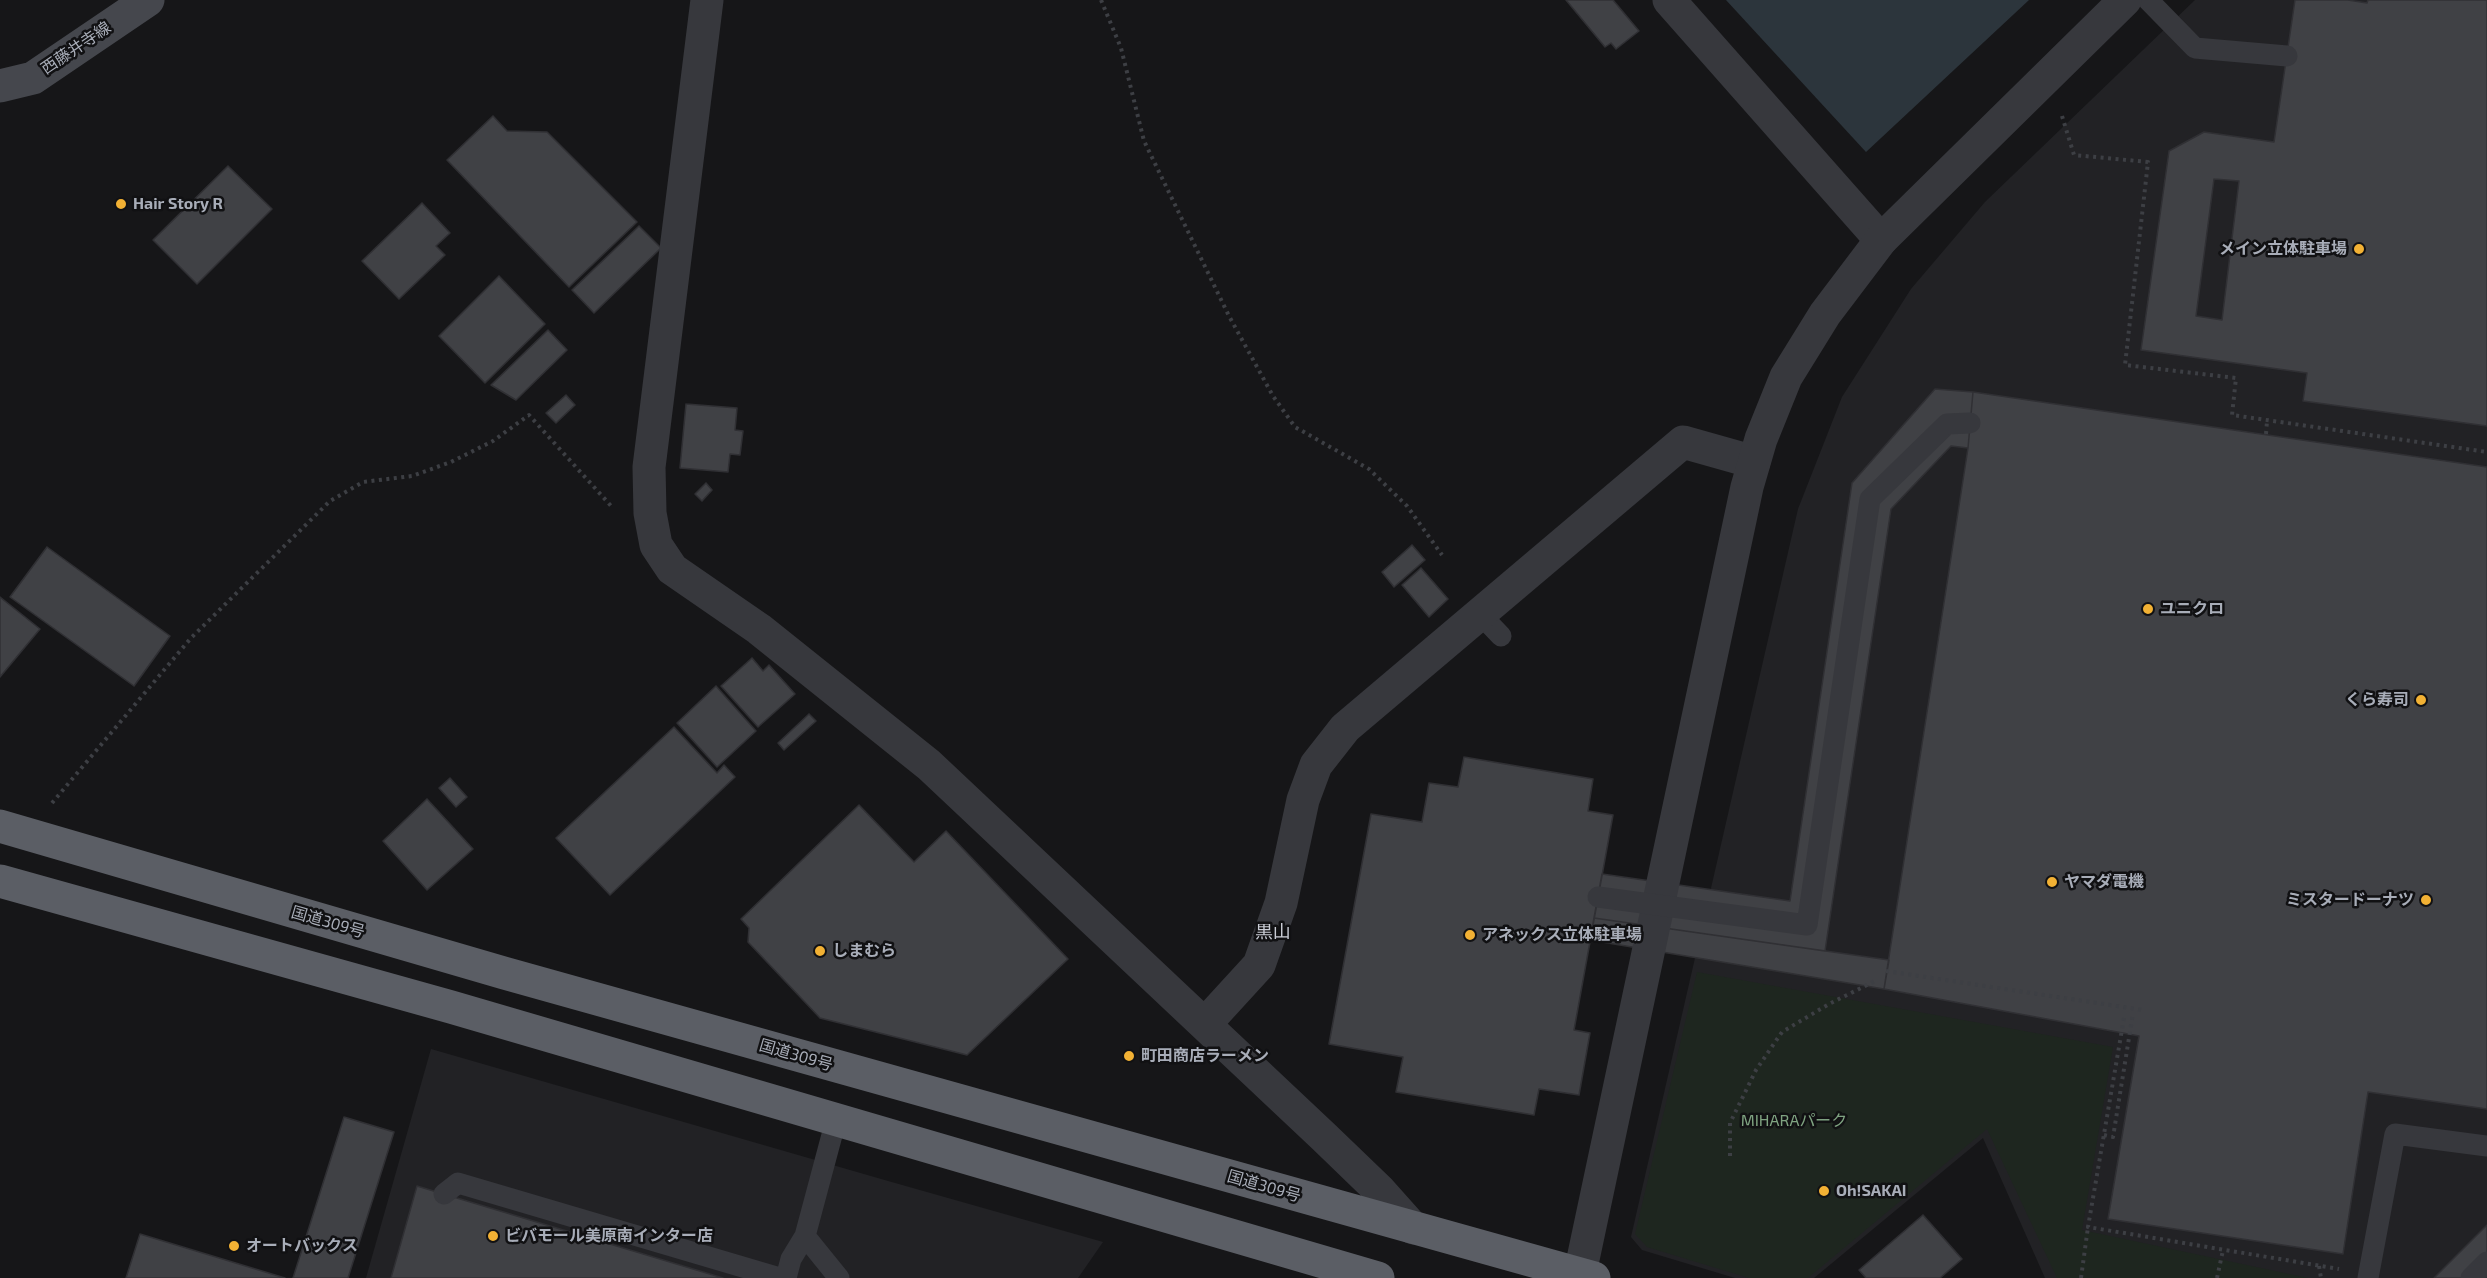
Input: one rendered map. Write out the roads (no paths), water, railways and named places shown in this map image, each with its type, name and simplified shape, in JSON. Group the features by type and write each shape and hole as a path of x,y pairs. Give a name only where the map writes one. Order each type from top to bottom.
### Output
{"highway":[{"name":"国道309号","path":"14,830 504,974 1413,1227 1584,1277"},
{"path":"0,881 451,1007 1378,1278"}],"main road":[{"name":"西藤井寺線","path":"0,86 33,78 148,0"}],"street":[{"path":"707,0 649,467 650,513 656,545 672,569 759,629 929,765 1380,1191 1413,1227"},
{"path":"1669,0 1881,240"},
{"path":"1584,1277 1754,462 1786,377 1825,314 1881,240 2125,0"},
{"path":"1205,1024 1259,965 1281,903 1303,800 1316,765 1345,728 1490,625 1683,442 1754,462"}],"lane":[{"path":"2148,0 2196,48 2287,56"},
{"path":"1598,897 1807,925 1870,499 1947,424 1970,423"},
{"path":"786,1278 791,1259 805,1236 836,1120"},
{"path":"2368,1276 2395,1134 2487,1146"},
{"path":"444,1194 458,1183 780,1278"},
{"path":"805,1236 839,1278"},
{"path":"2471,1278 2487,1262"}],"place":[{"name":"Hair Story R","path":"121,204"},
{"name":"メイン立体駐車場","path":"2359,249"},
{"name":"ユニクロ","path":"2148,609"},
{"name":"くら寿司","path":"2421,700"},
{"name":"ヤマダ電機","path":"2052,882"},
{"name":"ミスタードーナツ","path":"2426,900"},
{"name":"アネックス立体駐車場","path":"1470,935"},
{"name":"しまむら","path":"820,951"},
{"name":"町田商店ラーメン","path":"1129,1056"},
{"name":"Oh!SAKAI","path":"1824,1191"},
{"name":"ビバモール美原南インター店","path":"493,1236"},
{"name":"オートバックス","path":"234,1246"}],"district":[{"name":"黒山","path":"1273,932"}],"park label":[{"name":"MIHARAパーク","path":"1794,1121"}]}
